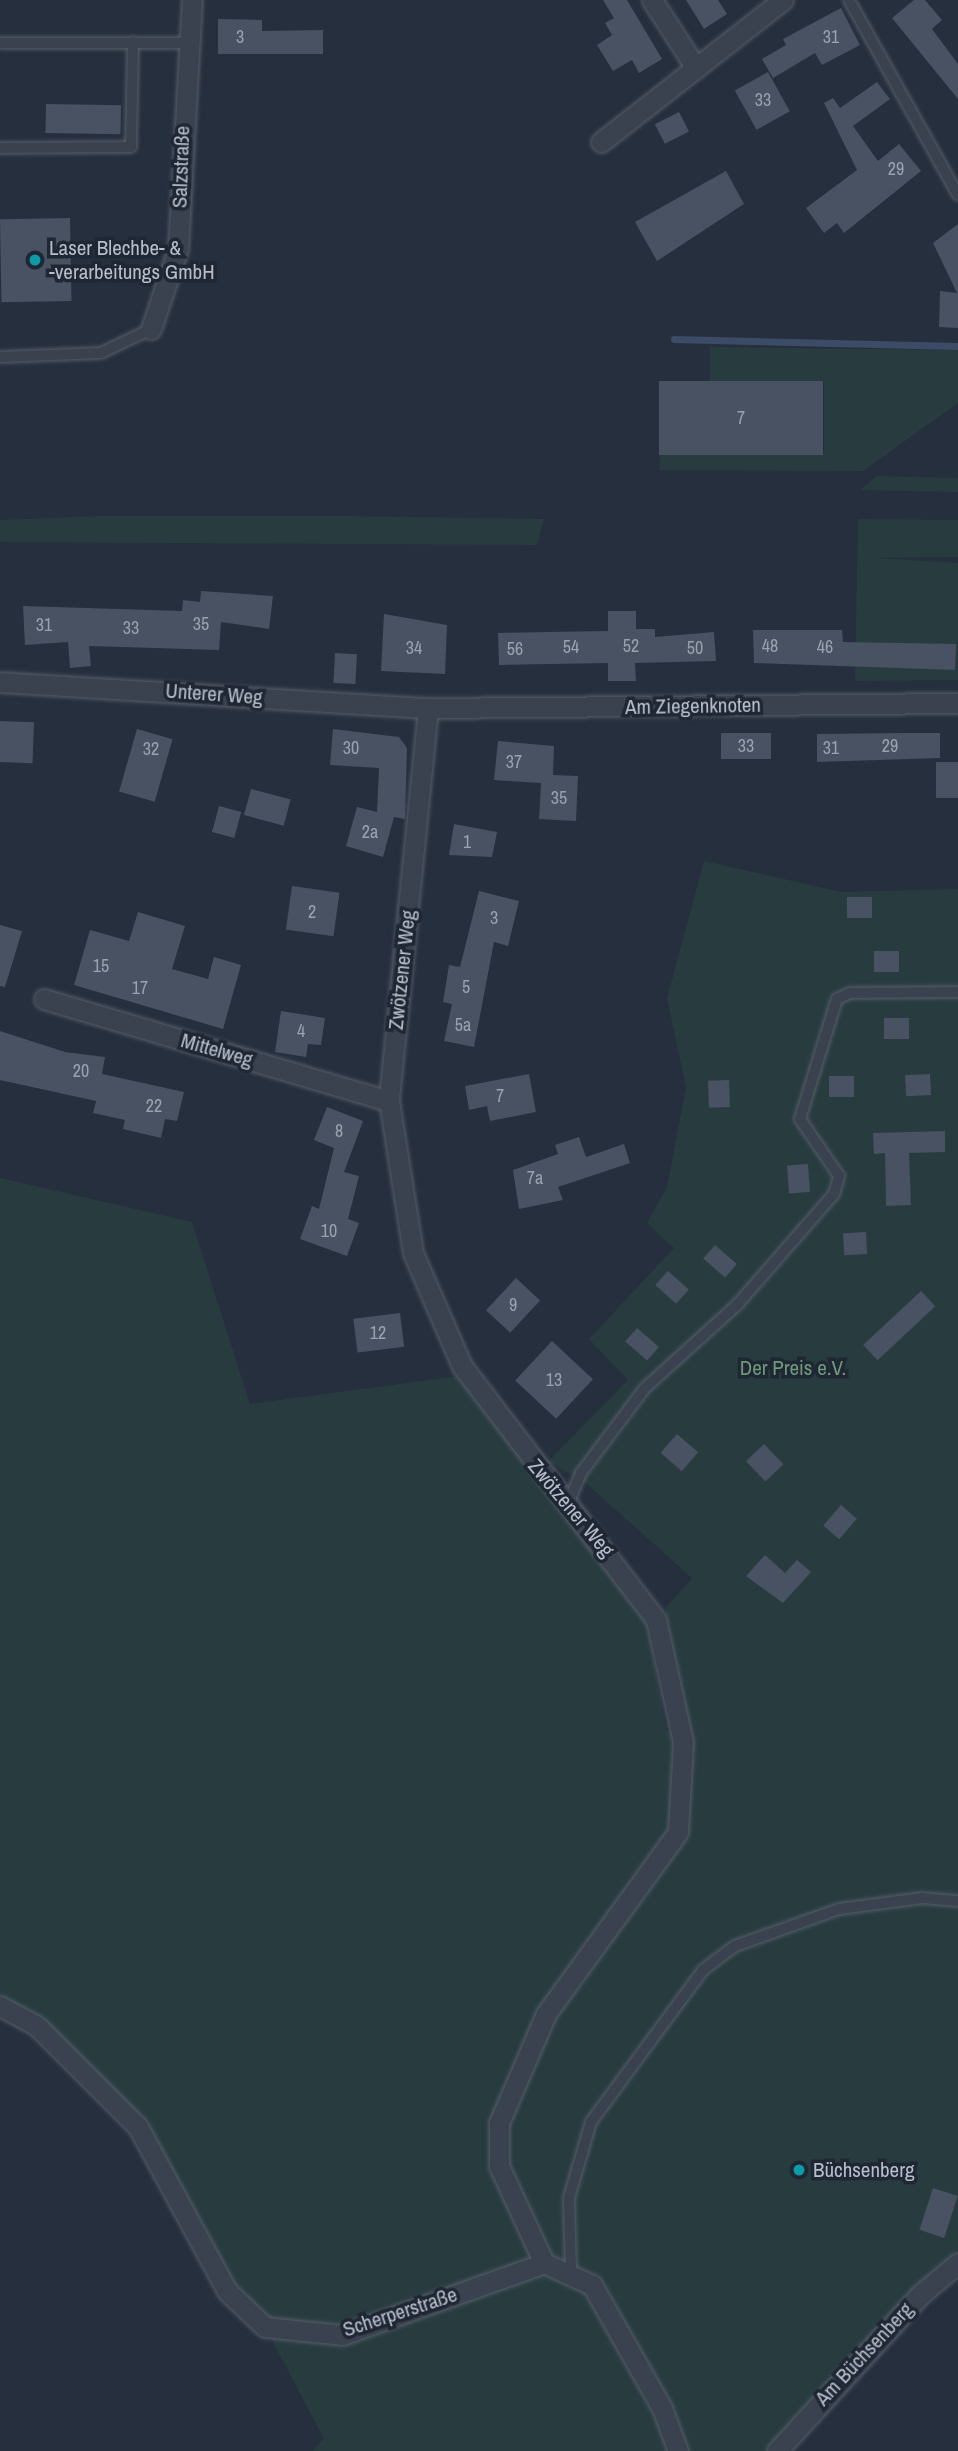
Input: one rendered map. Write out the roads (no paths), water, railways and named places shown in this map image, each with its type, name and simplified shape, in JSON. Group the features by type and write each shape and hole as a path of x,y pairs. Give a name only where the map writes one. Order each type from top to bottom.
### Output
{"street":[{"name":"Salzstraße","path":"151,329 178,249 192,0"},
{"path":"652,0 696,68"},
{"path":"601,142 783,0"},
{"name":"Unterer Weg","path":"0,682 428,708"},
{"name":"Am Ziegenknoten","path":"428,708 958,703"},
{"name":"Zwötzener Weg","path":"428,708 389,1101 414,1253 434,1309 462,1366 567,1507 613,1557 656,1620 683,1742 678,1832 546,2014 499,2123 499,2166 544,2263"},
{"name":"Mittelweg","path":"44,999 389,1101"},
{"name":"Scherperstraße","path":"0,2006 37,2026 138,2127 227,2291 265,2327 342,2334 544,2263"},
{"path":"544,2263 571,2271 592,2285 617,2320 678,2451"},
{"name":"Am Büchsenberg","path":"777,2451 921,2294 958,2263"}],"lane":[{"path":"849,0 958,195"},
{"path":"0,148 131,147 133,42"},
{"path":"0,43 188,43"},
{"path":"0,357 101,353 151,329"},
{"path":"567,1507 581,1473 645,1388 737,1305 834,1194 839,1176 800,1119 838,999 850,993 958,992"},
{"path":"571,2271 569,2198 592,2122 703,1970 735,1946 839,1909 922,1898 958,1901"}],"waterway":[{"path":"674,339 958,346"}],"place":[{"name":"Laser Blechbe- & -verarbeitungs GmbH","path":"35,260"},
{"name":"Büchsenberg","path":"799,2170"}],"park label":[{"name":"Der Preis e.V.","path":"793,1368"}]}
